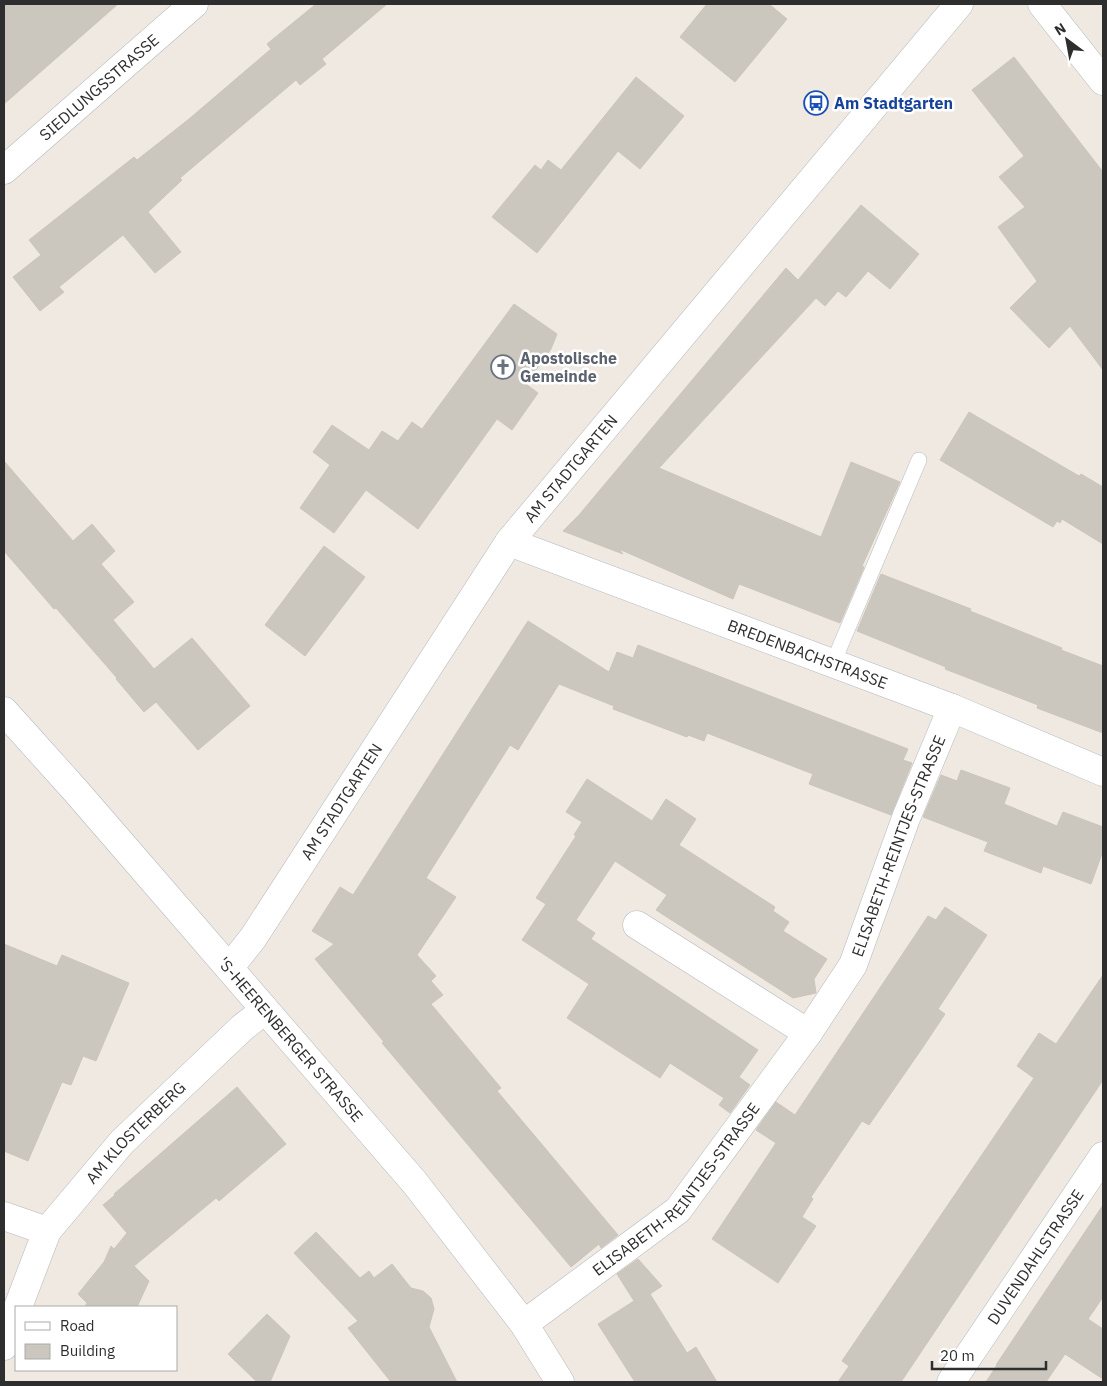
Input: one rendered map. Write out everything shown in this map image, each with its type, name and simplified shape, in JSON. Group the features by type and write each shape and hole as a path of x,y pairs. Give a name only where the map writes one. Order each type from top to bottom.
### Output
{"street":[{"name":"SIEDLUNGSSTRASSE","path":"4,170 194,4"},
{"name":"AM STADTGARTEN","path":"229,968 253,938 509,542 958,4"},
{"path":"1042,4 1103,81"},
{"name":"BREDENBACHSTRASSE","path":"509,542 952,708 1103,772"},
{"name":"ELISABETH-REINTJES-STRASSE","path":"524,1324 678,1210 808,1033 853,965 906,818 952,708"},
{"name":"'S-HEERENBERGER STRASSE","path":"4,711 415,1183 524,1324 560,1382"},
{"path":"637,925 808,1033"},
{"name":"AM KLOSTERBERG","path":"18,1306 47,1231 122,1142 243,1027 265,1010"},
{"name":"DUVENDAHLSTRASSE","path":"951,1382 1103,1156"},
{"path":"4,1216 47,1231"},
{"path":"4,1346 15,1316"}],"lane":[{"path":"833,663 919,460"}],"building":[{"path":"4,4 118,4 4,104"},
{"path":"316,4 387,4 322,59 326,64 300,85 296,80 180,178 182,180 148,212 181,252 155,273 123,235 59,287 64,292 40,311 13,277 41,255 29,240 134,157 137,160 189,119 271,49 267,44"},
{"path":"707,4 769,4 787,19 735,82 680,37"},
{"path":"1014,57 1103,172 1103,370 1070,326 1049,348 1010,308 1037,281 998,227 1025,207 999,177 1024,156 972,90"},
{"path":"636,77 684,116 640,169 618,151 537,253 492,217 535,165 541,170 548,160 561,170"},
{"path":"861,205 919,254 890,289 868,271 846,297 838,291 825,306 816,298 659,468 821,537 851,462 900,482 862,566 864,567 840,623 739,584 733,599 619,549 623,554 563,531 579,515 786,268 798,280"},
{"path":"514,304 557,334 551,349 526,384 538,393 512,430 497,419 418,529 366,490 334,533 300,508 330,465 313,452 332,425 369,450 382,431 398,441 412,422 422,429"},
{"path":"969,412 1079,476 1081,474 1103,487 1103,544 1062,519 1060,523 1057,521 1053,527 940,460"},
{"path":"4,461 73,541 92,524 115,551 101,564 134,602 113,620 154,669 192,638 250,706 198,750 156,702 144,712 117,678 4,551"},
{"path":"324,546 365,577 305,656 265,625"},
{"path":"881,574 971,609 970,611 1103,666 1103,733 1037,708 1038,705 945,669 946,667 857,631"},
{"path":"528,621 609,672 617,652 633,658 638,645 908,749 903,760 912,763 891,815 809,784 813,774 707,733 704,741 688,735 687,737 613,709 614,706 559,684 518,750 510,745 426,878 456,897 417,955 436,976 431,981 443,995 431,1004 501,1088 497,1091 618,1235 601,1248 599,1244 571,1267 382,1043 384,1042 315,959 334,944 312,931 340,887 353,895"},
{"path":"961,770 1010,788 1004,804 1057,826 1063,812 1103,827 1103,851 1091,884 1043,866 1041,873 984,851 988,842 923,817 941,775 957,781"},
{"path":"587,779 652,821 666,799 696,819 679,845 775,907 773,911 789,922 783,931 827,959 814,979 816,993 793,998 656,910 667,895 615,861 576,920 595,933 591,939 758,1050 739,1077 750,1085 730,1113 719,1105 724,1098 670,1063 660,1078 567,1018 589,984 522,940 546,904 536,898 576,836 574,835 582,822 566,812"},
{"path":"945,907 987,935 938,1009 945,1014 923,1047 869,1125 862,1121 811,1197 813,1199 802,1217 816,1226 778,1283 712,1239 776,1143 756,1130 776,1102 795,1115 928,916 936,920"},
{"path":"4,944 57,966 62,955 129,983 96,1061 83,1056 71,1085 62,1082 28,1161 4,1151"},
{"path":"1103,975 1103,1080 901,1382 838,1382 849,1366 842,1361 1034,1078 1017,1066 1039,1033 1056,1044"},
{"path":"237,1087 286,1144 219,1201 216,1198 134,1266 149,1281 137,1306 86,1306 87,1303 78,1294 104,1262 111,1246 114,1249 127,1233 103,1205"},
{"path":"1103,1205 1103,1297 1088,1319 1103,1329 1103,1379 1065,1354 1046,1382 986,1382 996,1365"},
{"path":"316,1232 360,1278 369,1271 374,1278 392,1264 411,1288 423,1291 431,1298 434,1309 429,1327 457,1382 391,1382 348,1328 358,1321 294,1253"},
{"path":"638,1259 662,1286 650,1294 687,1353 696,1347 717,1382 635,1382 598,1324 634,1301 617,1274"},
{"path":"267,1314 290,1336 270,1382 257,1382 228,1354"}],"place":[{"name":"Am Stadtgarten","path":"816,103"},
{"name":"Apostolische Gemeinde","path":"503,367"}]}
